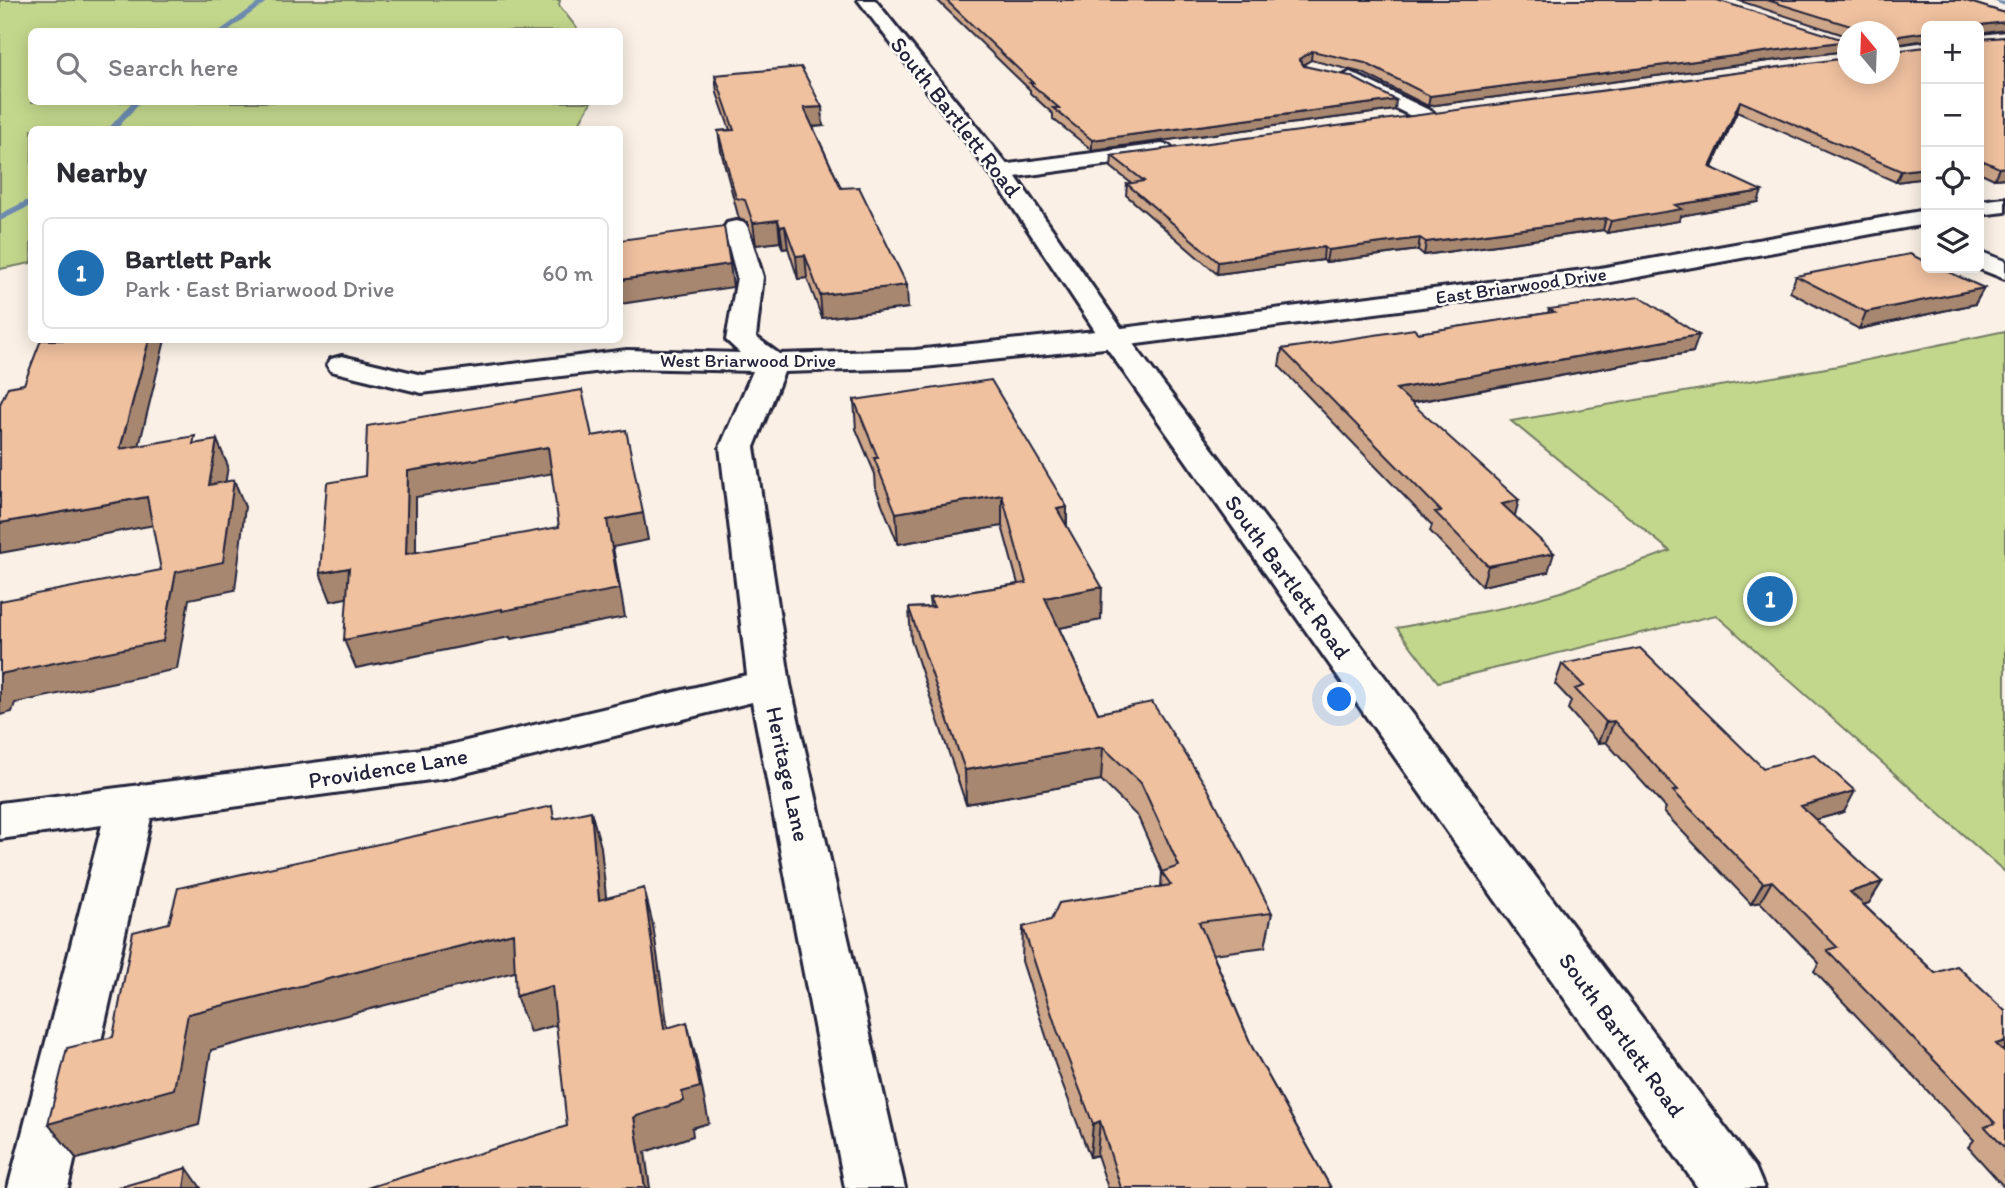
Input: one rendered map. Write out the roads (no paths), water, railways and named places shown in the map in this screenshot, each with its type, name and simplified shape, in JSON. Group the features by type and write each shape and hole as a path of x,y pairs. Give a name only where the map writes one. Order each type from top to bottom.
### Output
{"street":[{"name":"South Bartlett Road","path":"866,0 1001,172 1114,338 1734,1188"},
{"path":"1333,74 1355,79 1433,115 1385,121"},
{"path":"1001,172 1178,149"},
{"path":"1984,207 2005,205"},
{"name":"East Briarwood Drive","path":"1114,338 1600,276 1921,218"},
{"path":"1895,222 1921,234"},
{"path":"736,228 750,277 741,340 772,363"},
{"path":"1984,261 2005,271"},
{"name":"West Briarwood Drive","path":"342,365 422,384 627,359 772,363 915,359 1114,338"},
{"name":"Heritage Lane","path":"772,363 737,447 769,684 875,1188"},
{"name":"Providence Lane","path":"0,821 444,762 769,684"},
{"path":"37,1188 131,804"}],"waterway":[{"path":"227,28 266,0"},
{"path":"1995,0 2005,4"},
{"path":"115,126 133,105"},
{"path":"0,218 28,203"}],"place":[{"name":"Bartlett Park","path":"1770,599"}]}
